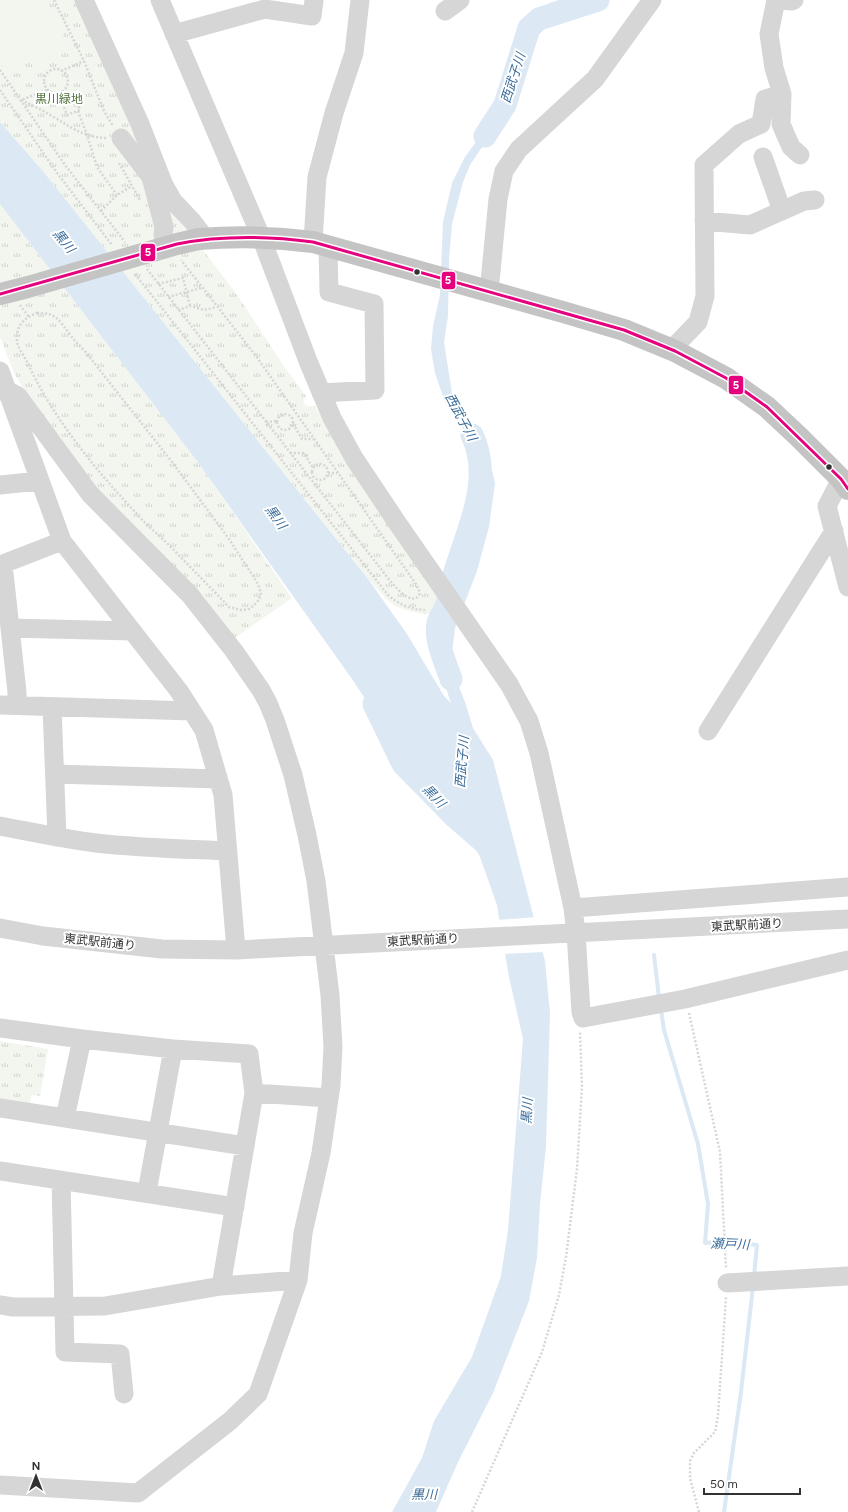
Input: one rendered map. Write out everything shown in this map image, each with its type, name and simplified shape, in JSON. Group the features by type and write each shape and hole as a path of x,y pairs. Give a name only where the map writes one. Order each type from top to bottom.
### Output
{"highway":[{"path":"0,294 177,244 202,239 261,237 320,244 624,330 671,350 726,378 767,407 800,437 844,484"}],"street":[{"path":"84,0 140,124 156,179 164,227 163,235"},
{"path":"160,0 261,237 332,418 354,458 398,524 510,684 529,721 539,753 573,908 571,933 583,1018 686,999 848,960"},
{"path":"174,34 237,9 265,9 312,16 314,0"},
{"path":"321,393 375,390 374,304 330,292 320,244 317,176 334,113 354,53 360,0"},
{"path":"489,292 498,199 504,171 519,149 595,79 652,0"},
{"path":"776,0 769,34 774,68 782,94 781,124 791,147 800,155"},
{"path":"780,0 794,0"},
{"path":"671,350 698,322 705,296 704,165 739,134 761,124 765,98 782,94"},
{"path":"121,138 173,201 192,221 202,239"},
{"path":"763,157 782,211"},
{"path":"704,221 750,225 804,201 815,200"},
{"path":"0,371 3,390 62,541 179,691 204,730 223,795 236,950"},
{"path":"0,1485 138,1493 230,1421 258,1394 298,1280 303,1234 321,1153 329,1098 333,1047 328,945 316,881 293,775 275,720 261,690 234,651 190,595 90,494 18,396 3,390"},
{"path":"0,485 39,481"},
{"path":"844,484 827,506 848,587"},
{"path":"708,731 834,531"},
{"path":"8,705 17,692 3,564 62,541"},
{"path":"10,628 132,631"},
{"path":"8,705 192,711"},
{"path":"52,707 56,774 57,837"},
{"path":"56,774 218,779"},
{"path":"0,826 57,837 135,847 227,851"},
{"path":"573,908 848,887"},
{"name":"東武駅前通り","path":"0,928 43,936 155,948 236,950 848,919"},
{"path":"0,1028 173,1049 249,1054 254,1093 221,1286"},
{"path":"65,1118 82,1039"},
{"path":"147,1192 173,1049"},
{"path":"254,1093 329,1098"},
{"path":"0,1108 245,1146"},
{"path":"0,1171 147,1192 235,1207"},
{"path":"61,1180 65,1352 120,1354 124,1394"},
{"path":"726,1283 848,1275"},
{"path":"0,1305 13,1307 105,1306 221,1286 298,1280"}],"path":[{"path":"54,0 84,61 104,111 121,138"},
{"path":"61,71 65,74 68,83 61,92 54,94 47,90 44,85 45,76 52,70 61,71 84,61"},
{"path":"0,70 65,165 130,248"},
{"path":"0,90 57,173 113,246"},
{"path":"21,100 47,90"},
{"path":"61,92 65,104 63,105 67,115 78,111"},
{"path":"65,104 76,99 80,110 78,111 97,167 117,195"},
{"path":"21,100 52,116 74,130 87,135 102,138 121,138"},
{"path":"119,162 142,203"},
{"path":"101,211 117,195 132,186"},
{"path":"144,266 397,588 410,599 415,599 418,597 420,593 416,584 256,356 201,288 179,258"},
{"path":"133,271 388,595 408,608 425,610"},
{"path":"158,284 183,278 190,306"},
{"path":"168,297 201,288"},
{"path":"178,310 190,306 204,310 216,307"},
{"path":"44,313 57,318 172,462 229,539 258,584 261,593 259,600 249,610 229,607 108,483 65,428 49,403 20,350 17,331 24,319 30,315 44,313"},
{"path":"276,421 280,415 287,414 293,419 293,424 302,439 313,439"},
{"path":"266,422 276,421"},
{"path":"276,421 277,425 283,430 290,429 293,424"},
{"path":"290,453 304,453 313,468 313,475 318,480 325,478 328,473 328,468 323,464 316,465 313,468"},
{"path":"328,473 337,473"},
{"path":"104,487 108,483"},
{"path":"686,999 720,1152 726,1283 716,1432 694,1452 690,1461 690,1478 699,1512"},
{"path":"472,1512 542,1352 559,1295 566,1257 577,1169 582,1087 580,1033 583,1018"}],"green space":[{"name":"黒川緑地","path":"0,0 79,0 168,208 238,296 283,365 306,396 303,402 306,406 315,406 329,431 444,601 443,607 440,610 429,614 408,611 396,606 392,604 368,579 42,170 0,122"},
{"path":"0,0 47,0 69,49 4,68 0,63"},
{"path":"0,204 197,461 292,598 233,639 124,524 44,423 15,375 0,337"},
{"path":"0,1041 48,1049 40,1096 31,1095 30,1108 0,1104"}],"water":[{"path":"559,0 611,0 548,13 538,21 524,38 500,116 491,134 470,165 463,182 452,224 449,259 448,316 444,342 452,393 475,426 489,458 495,483 489,527 477,571 455,628 451,661 452,669 473,728 493,760 545,961 550,1013 546,1147 540,1203 537,1258 529,1301 493,1393 458,1462 436,1512 392,1512 422,1458 434,1421 472,1357 501,1276 508,1230 523,1039 509,977 497,905 469,826 407,762 352,679 197,461 0,204 0,122 42,170 368,579 407,634 444,696 451,703 442,676 442,626 462,578 476,531 485,486 483,472 473,449 460,422 445,402 435,373 431,349 433,326 440,295 443,222 452,183 465,157 484,131 495,111 515,41 522,25 531,14 547,4"}],"pier":[{"path":"536,917 544,952 503,954 497,920"}],"waterway":[{"name":"西武子川","path":"485,136 505,105 529,28 539,19 598,0"},
{"name":"西武子川","path":"451,679 439,644 437,629 446,607 477,499 480,482 480,466 478,450 472,435"},
{"name":"黒川","path":"374,704 403,764 454,816 484,842 493,854"},
{"name":"瀬戸川","path":"654,955 659,998"},
{"name":"瀬戸川","path":"661,1009 664,1030 698,1144 708,1204 705,1243 720,1241 757,1245 754,1276"},
{"name":"瀬戸川","path":"724,1512 741,1392 753,1287"}],"transit line":[{"name":"5","path":"0,294 177,244 194,241 245,237 313,242 624,330 675,351 726,378 767,407 841,479 848,489"}]}
